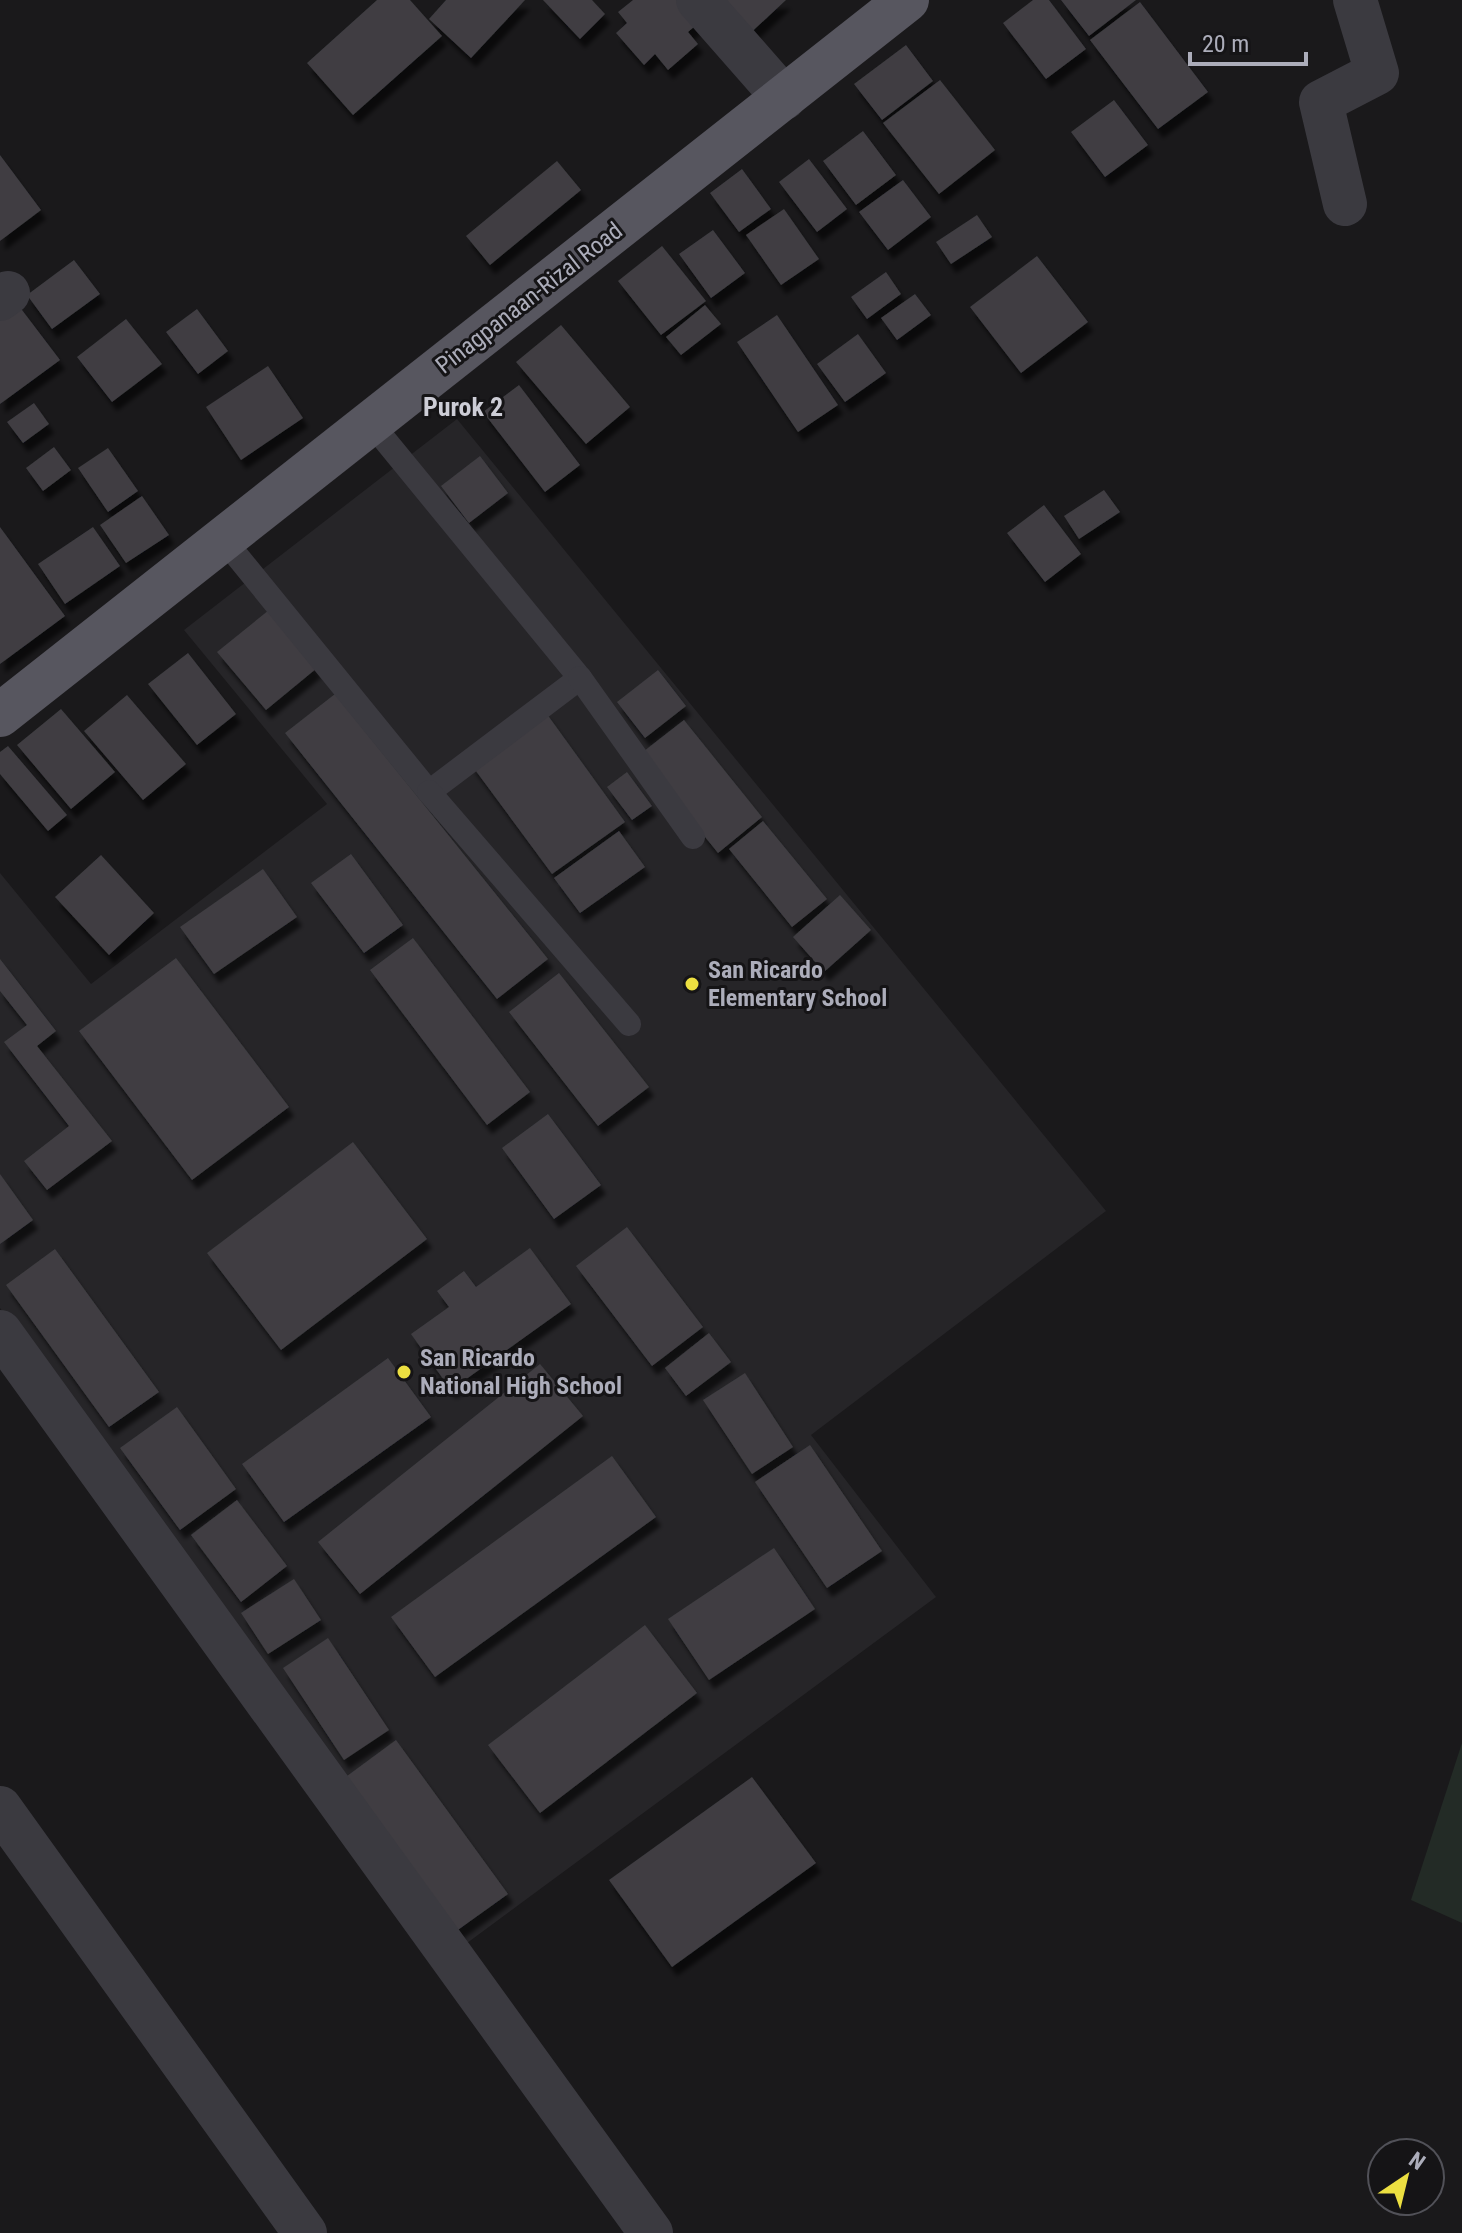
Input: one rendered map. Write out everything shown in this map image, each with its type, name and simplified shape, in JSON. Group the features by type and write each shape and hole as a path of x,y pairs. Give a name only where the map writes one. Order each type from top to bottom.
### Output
{"main road":[{"name":"Pinagpanaan-Rizal Road","path":"0,715 907,0"}],"street":[{"path":"698,0 784,98"},
{"path":"1345,204 1321,102 1377,73 1355,0"},
{"path":"0,1332 651,2233"},
{"path":"0,1808 305,2233"}],"lane":[{"path":"371,423 580,678 693,837"},
{"path":"224,540 429,792 629,1024"},
{"path":"429,792 580,678"}],"shaded area":[{"name":"San Ricardo National High School","path":"457,419 1106,1211 811,1435 936,1597 459,1949 0,1308 0,873 91,984 327,804 184,630"},
{"path":"1462,1743 1462,1923 1411,1900"}],"building":[{"path":"377,0 410,0 442,36 353,115 307,63"},
{"path":"446,0 525,0 471,58 429,19"},
{"path":"543,0 592,0 605,14 580,39"},
{"path":"633,0 685,0 702,20 688,32 698,44 668,70 655,54 644,65 616,33 627,23 618,12"},
{"path":"707,0 786,0 744,39"},
{"path":"1033,0 1049,0 1086,49 1046,79 1003,23"},
{"path":"1061,0 1136,0 1089,36"},
{"path":"1140,2 1208,92 1158,129 1090,40"},
{"path":"906,45 933,81 882,120 854,84"},
{"path":"940,80 995,150 939,194 883,123"},
{"path":"1114,100 1148,145 1105,177 1071,132"},
{"path":"863,131 896,175 856,205 823,161"},
{"path":"0,155 41,210 0,241"},
{"path":"809,159 847,209 817,232 779,182"},
{"path":"557,161 581,190 490,265 466,236"},
{"path":"742,169 771,209 739,232 710,193"},
{"path":"903,180 931,217 888,250 859,212"},
{"path":"784,209 819,259 781,285 746,235"},
{"path":"977,215 992,237 951,264 936,242"},
{"path":"713,230 745,273 711,298 679,254"},
{"path":"662,246 706,301 661,335 618,281"},
{"path":"1037,256 1088,322 1021,373 970,307"},
{"path":"74,260 100,294 52,329 27,295"},
{"path":"886,272 901,294 867,319 851,297"},
{"path":"915,294 931,315 897,340 881,318"},
{"path":"705,305 721,324 681,355 666,337"},
{"path":"19,306 60,360 0,404 0,320"},
{"path":"197,309 228,351 198,374 166,332"},
{"path":"777,315 838,405 798,432 737,342"},
{"path":"126,319 162,364 112,402 77,357"},
{"path":"561,325 630,407 586,444 516,362"},
{"path":"858,334 886,373 845,402 817,364"},
{"path":"268,366 303,418 241,460 206,407"},
{"path":"519,385 580,465 545,492 483,412"},
{"path":"34,403 49,424 23,443 7,422"},
{"path":"54,447 71,470 43,491 26,468"},
{"path":"108,448 138,491 108,512 78,468"},
{"path":"480,456 508,493 469,523 441,486"},
{"path":"1104,490 1120,512 1079,539 1064,516"},
{"path":"142,496 169,535 126,563 100,525"},
{"path":"1044,505 1081,554 1045,582 1007,533"},
{"path":"0,527 65,616 0,664"},
{"path":"93,527 120,566 65,604 38,564"},
{"path":"269,610 317,668 266,710 217,652"},
{"path":"188,653 236,714 197,745 148,684"},
{"path":"658,670 686,706 645,738 617,702"},
{"path":"335,694 548,959 497,999 285,733"},
{"path":"127,695 186,764 143,800 84,731"},
{"path":"61,709 115,772 71,809 17,745"},
{"path":"544,710 625,822 552,874 470,763"},
{"path":"684,720 762,817 718,853 639,755"},
{"path":"8,746 67,815 48,831 0,774 0,752"},
{"path":"627,772 652,806 632,820 607,787"},
{"path":"763,821 827,899 792,927 729,849"},
{"path":"619,831 645,867 580,913 554,878"},
{"path":"351,854 403,925 364,953 311,883"},
{"path":"101,855 154,913 109,955 55,897"},
{"path":"263,869 297,917 214,974 180,927"},
{"path":"840,895 871,930 824,972 793,937"},
{"path":"413,938 530,1092 487,1125 370,970"},
{"path":"176,958 289,1107 192,1180 79,1031"},
{"path":"0,959 56,1031 37,1046 112,1141 47,1190 24,1161 69,1126 4,1042 27,1025 0,991"},
{"path":"559,973 649,1087 598,1126 509,1012"},
{"path":"548,1114 601,1185 554,1219 502,1148"},
{"path":"353,1142 427,1239 281,1350 207,1253"},
{"path":"0,1174 33,1220 0,1244"},
{"path":"627,1227 703,1327 652,1366 576,1266"},
{"path":"530,1248 571,1304 451,1390 411,1334 449,1307 437,1291 464,1271 476,1287"},
{"path":"55,1249 159,1392 109,1427 6,1285"},
{"path":"709,1333 731,1362 686,1396 665,1368"},
{"path":"388,1358 431,1417 284,1522 242,1464"},
{"path":"540,1364 583,1416 360,1594 318,1542"},
{"path":"745,1373 793,1447 752,1474 703,1400"},
{"path":"177,1407 236,1489 180,1530 120,1448"},
{"path":"810,1445 882,1551 827,1588 755,1482"},
{"path":"612,1456 656,1517 435,1677 391,1617"},
{"path":"237,1500 287,1566 241,1602 191,1535"},
{"path":"774,1548 815,1609 709,1680 668,1619"},
{"path":"294,1579 321,1620 268,1654 241,1613"},
{"path":"645,1625 697,1693 540,1813 488,1745"},
{"path":"328,1638 389,1730 344,1760 283,1668"},
{"path":"396,1740 508,1894 455,1932 343,1779"},
{"path":"752,1777 816,1863 672,1967 609,1880"}],"place":[{"name":"San Ricardo Elementary School","path":"692,984"},
{"name":"San Ricardo National High School","path":"404,1372"}],"district":[{"name":"Purok 2","path":"463,407"}]}
